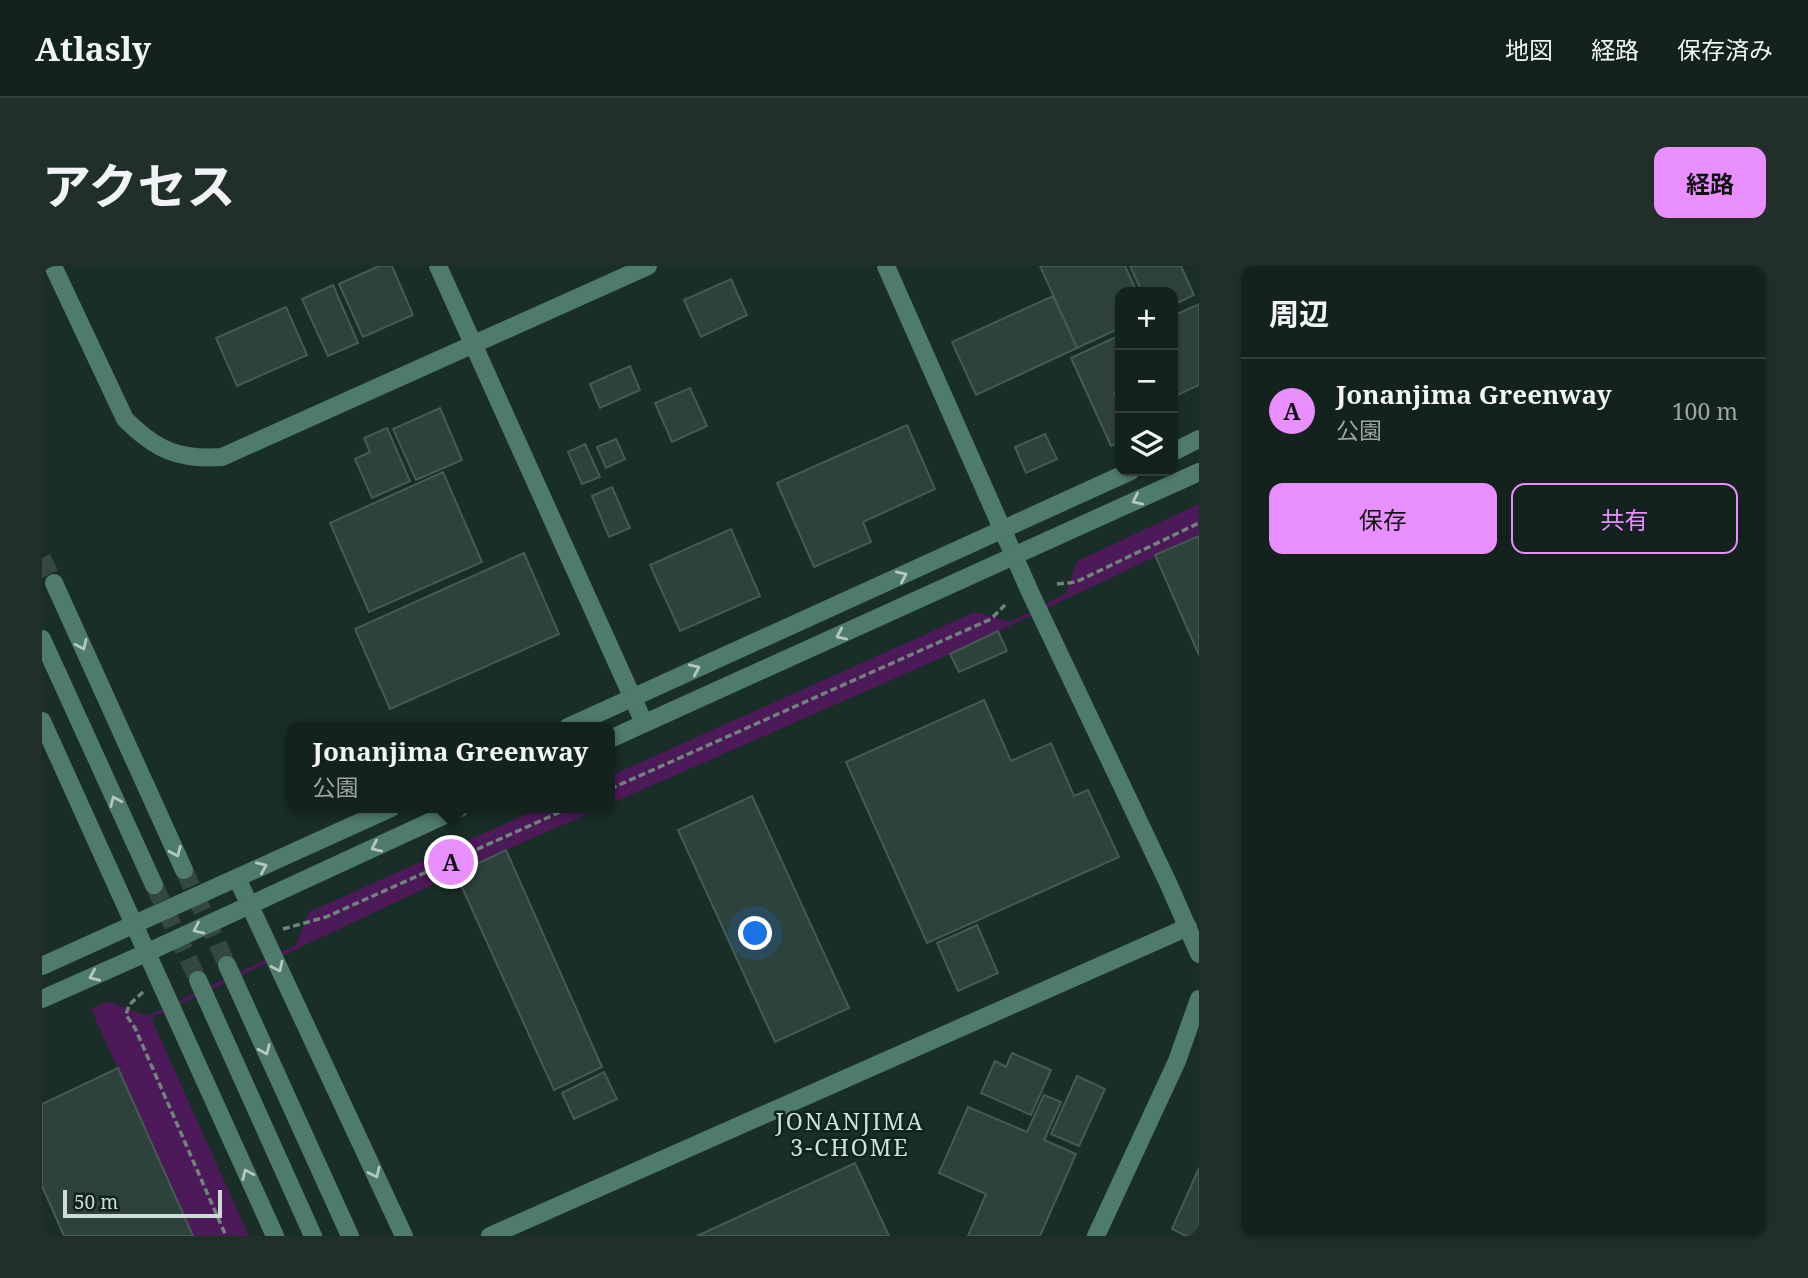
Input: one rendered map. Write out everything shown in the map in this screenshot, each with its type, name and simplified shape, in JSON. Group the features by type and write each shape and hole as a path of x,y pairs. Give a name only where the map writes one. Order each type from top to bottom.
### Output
{"street":[{"path":"53,266 125,419 142,437 161,449 180,456 199,458 222,457 648,266"},
{"path":"438,266 644,723"},
{"path":"886,266 1014,556 1199,954"},
{"path":"1178,450 1199,439"},
{"path":"615,736 1199,472"},
{"path":"579,722 1120,476"},
{"path":"54,583 184,870"},
{"path":"42,639 154,885"},
{"path":"42,721 275,1236"},
{"path":"42,967 380,813"},
{"path":"42,999 449,813"},
{"path":"237,878 404,1236"},
{"path":"490,1236 1188,928"},
{"path":"227,965 350,1236"},
{"path":"198,980 313,1236"},
{"path":"1096,1236 1177,1061 1199,999"}],"path":[{"path":"1057,584 1076,582 1199,523"},
{"path":"615,787 990,619 1005,605"},
{"path":"283,929 326,917 558,813"},
{"path":"143,992 130,1005 126,1015 135,1028 226,1236"}],"shaded area":[{"path":"1199,504 1199,536 950,654 615,802 615,774 975,612 1011,622 1066,593 1077,561"},
{"path":"529,813 590,813 151,1018 249,1236 193,1236 91,1009 108,1001 147,1016 296,945 309,912"}],"building":[{"path":"379,266 392,266 413,315 363,337 339,284"},
{"path":"1040,266 1125,266 1135,287 1115,287 1115,330 1077,348"},
{"path":"1130,266 1181,266 1194,295 1178,303 1178,287 1140,287"},
{"path":"731,279 747,315 701,337 684,300"},
{"path":"333,285 358,343 328,356 302,299"},
{"path":"1053,296 1077,348 976,395 952,342"},
{"path":"1199,304 1199,385 1178,395 1178,350 1178,314"},
{"path":"286,307 307,355 237,386 216,338"},
{"path":"1115,337 1115,444 1111,446 1071,358"},
{"path":"630,366 640,390 600,408 590,384"},
{"path":"690,388 707,426 672,442 655,403"},
{"path":"440,408 462,460 416,480 393,429"},
{"path":"907,425 935,489 863,522 871,542 814,567 777,483"},
{"path":"387,428 410,481 372,498 355,459 370,452 364,438"},
{"path":"1045,434 1057,459 1026,473 1015,447"},
{"path":"616,439 625,459 606,468 597,447"},
{"path":"585,444 600,477 582,484 568,452"},
{"path":"443,472 482,562 369,612 330,523"},
{"path":"612,487 630,528 609,537 592,496"},
{"path":"731,529 760,596 680,631 650,565"},
{"path":"1199,536 1199,655 1155,555"},
{"path":"524,553 559,634 390,709 355,629"},
{"path":"998,631 1007,651 959,672 950,654"},
{"path":"984,700 1011,761 1051,743 1074,796 1088,790 1119,857 927,943 846,762"},
{"path":"752,796 849,1008 775,1042 678,830"},
{"path":"506,850 602,1067 554,1090 456,874"},
{"path":"977,925 998,973 958,991 937,943"},
{"path":"1012,1053 1051,1070 1031,1115 981,1093 995,1061 1006,1067"},
{"path":"118,1068 193,1236 64,1236 42,1186 42,1104"},
{"path":"604,1072 617,1099 574,1119 562,1093"},
{"path":"1077,1076 1105,1089 1079,1146 1051,1134"},
{"path":"1044,1095 1061,1102 1044,1140 1076,1154 1040,1236 968,1236 986,1194 939,1173 968,1107 1027,1132"},
{"path":"855,1163 889,1236 697,1236"},
{"path":"1199,1168 1199,1236 1186,1236 1172,1229"}],"tunnel":[{"path":"42,558 54,583"},
{"path":"184,870 227,965"},
{"path":"154,885 198,980"}],"place":[{"name":"Jonanjima Greenway","path":"451,862"}],"district":[{"name":"JONANJIMA 3-CHOME","path":"850,1135"}]}
